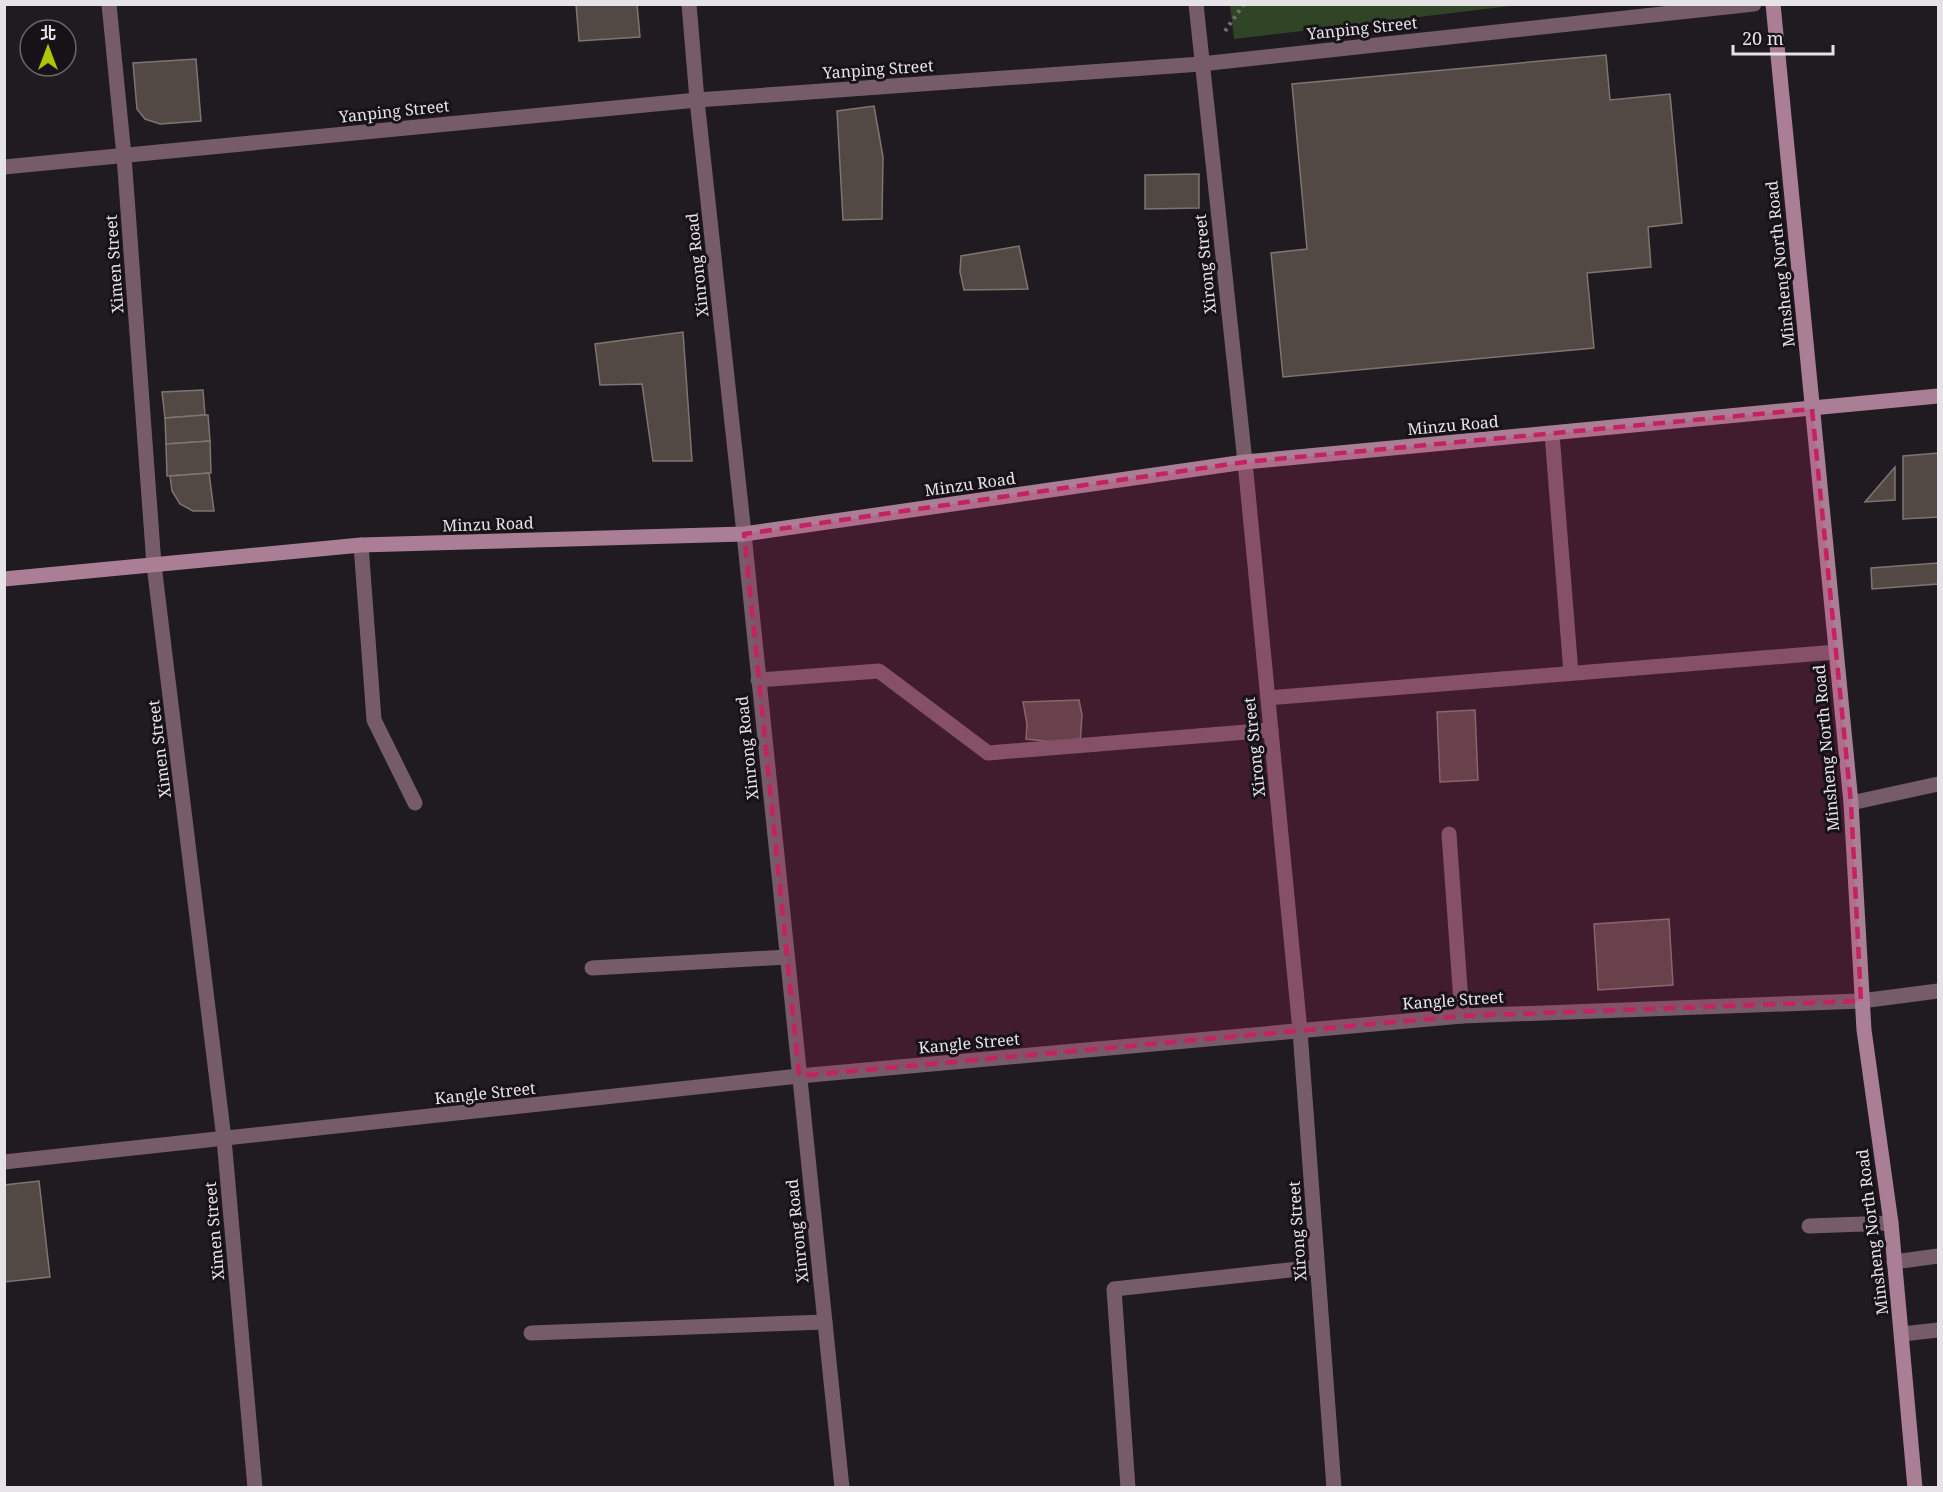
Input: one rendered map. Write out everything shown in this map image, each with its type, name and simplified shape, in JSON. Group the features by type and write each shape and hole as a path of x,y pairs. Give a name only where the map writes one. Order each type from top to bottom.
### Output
{"main road":[{"name":"Minsheng North Road","path":"1773,4 1851,803 1861,1001 1891,1223 1915,1488"},
{"name":"Minzu Road","path":"4,579 361,545 744,534 1245,462 1938,396"}],"street":[{"name":"Ximen Street","path":"109,4 124,156 154,565 224,1139 255,1488"},
{"name":"Xinrong Road","path":"689,4 697,100 842,1488"},
{"name":"Xirong Street","path":"1196,4 1245,462 1300,1031 1334,1488"},
{"name":"Yanping Street","path":"4,167 697,100 1201,64 1754,4"},
{"path":"1552,434 1571,673"},
{"path":"361,545 374,720 415,803"},
{"path":"1268,698 1836,652"},
{"path":"758,680 879,671 988,753 1271,730"},
{"path":"1851,803 1938,784"},
{"path":"1449,834 1462,1016"},
{"path":"591,968 787,957"},
{"name":"Kangle Street","path":"4,1162 799,1076 1462,1016 1861,1001 1938,991"},
{"path":"1809,1227 1891,1223"},
{"path":"1894,1262 1938,1256"},
{"path":"1128,1488 1114,1288 1317,1268"},
{"path":"531,1333 825,1322"},
{"path":"1902,1334 1938,1330"}],"highlighted area":[{"path":"1812,409 1851,803 1861,1001 1462,1016 799,1076 744,534 1245,462"}],"green space":[{"path":"1230,4 1519,5 1234,39"}],"building":[{"path":"576,4 637,4 640,37 579,41"},
{"path":"1606,55 1610,100 1670,94 1682,223 1648,227 1651,267 1587,273 1594,348 1283,377 1271,253 1307,249 1292,84"},
{"path":"196,59 201,121 160,124 145,119 137,109 133,63"},
{"path":"874,106 883,157 882,219 843,220 837,111"},
{"path":"1199,174 1199,208 1145,209 1145,175"},
{"path":"1019,246 1028,289 964,290 960,272 961,256"},
{"path":"683,332 692,461 653,461 642,384 600,385 595,344"},
{"path":"203,390 205,415 165,418 162,392"},
{"path":"208,415 210,441 166,444 165,418"},
{"path":"210,441 211,473 167,476 166,444"},
{"path":"1938,453 1938,517 1903,519 1903,456"},
{"path":"1895,467 1895,500 1865,502"},
{"path":"209,473 214,511 193,511 180,504 172,491 170,476"},
{"path":"1938,563 1938,584 1872,589 1871,568"},
{"path":"1079,700 1082,715 1080,745 1026,739 1027,724 1023,702"},
{"path":"1475,710 1478,780 1440,782 1437,712"},
{"path":"1669,919 1673,985 1598,990 1594,924"},
{"path":"39,1181 50,1277 4,1282 4,1185"}]}
